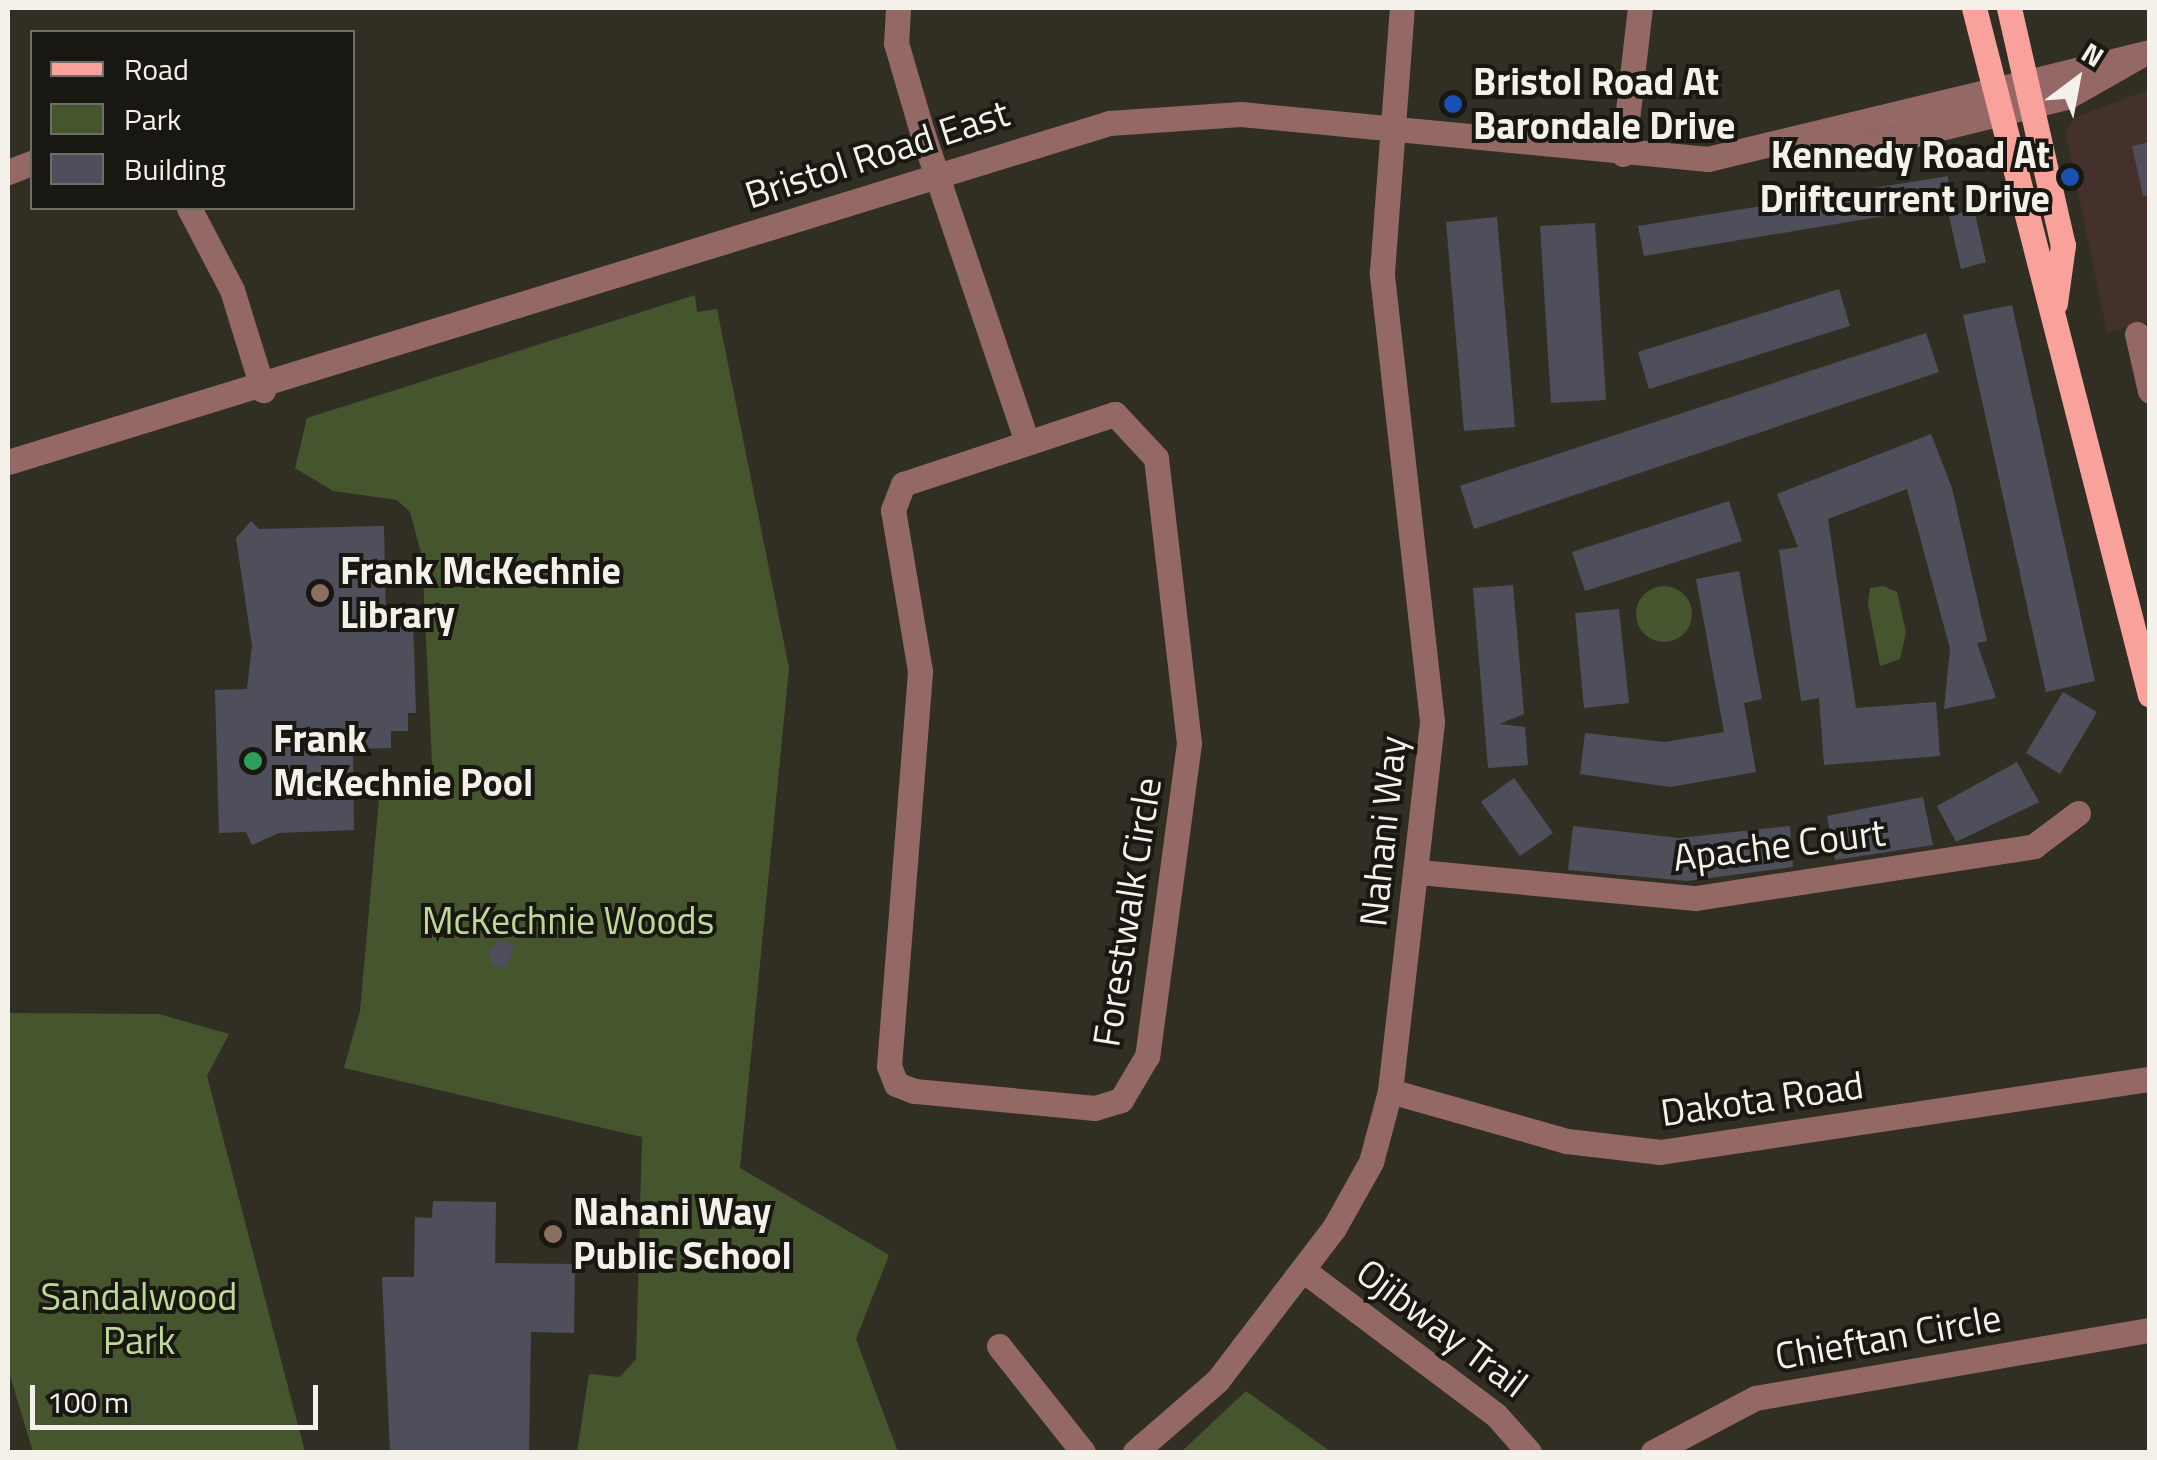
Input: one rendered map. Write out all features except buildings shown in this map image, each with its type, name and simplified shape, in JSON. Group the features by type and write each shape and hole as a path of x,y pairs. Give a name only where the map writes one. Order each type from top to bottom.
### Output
{"main road":[{"path":"1974,8 2032,254 2055,303 2150,694"},
{"path":"2009,8 2063,245 2055,303"}],"street":[{"path":"898,8 896,43 935,174 1027,442"},
{"name":"Nahani Way","path":"1135,1452 1217,1381 1303,1270 1355,1196 1390,1090 1418,872 1431,688 1384,286 1391,129 1402,8"},
{"path":"1623,154 1640,8"},
{"name":"Bristol Road East","path":"8,462 263,390 935,174 1136,119 1241,114 1623,154 1708,159 1996,102 2143,55"},
{"path":"189,210 232,290 263,390"},
{"path":"2138,334 2148,376"},
{"name":"Forestwalk Circle","path":"1115,414 1146,437 1156,458 1190,743 1147,1056 1121,1100 1095,1108 914,1090 896,1084 889,1066 920,670 893,510 903,484 1027,442 1115,414"},
{"name":"Apache Court","path":"1418,872 1696,898 2034,846 2078,813"},
{"name":"Dakota Road","path":"1390,1090 1567,1141 1660,1152 2150,1079"},
{"name":"Ojibway Trail","path":"1303,1270 1496,1416 1530,1452"},
{"name":"Chieftan Circle","path":"1652,1452 1755,1398 2150,1330"},
{"path":"999,1346 1083,1452"}],"shaded area":[{"path":"2149,90 2149,322 2107,332 2066,134 2073,118"}],"green space":[{"name":"McKechnie Woods","path":"695,295 697,312 717,309 789,668 740,1168 889,1255 856,1339 898,1452 577,1452 589,1374 620,1377 636,1359 642,1137 344,1068 360,1011 380,787 433,782 422,557 410,512 397,500 333,491 295,468 307,418"},
{"path":"1664,586 1684,594 1692,614 1684,634 1664,642 1644,634 1636,614 1644,594"},
{"path":"1883,586 1897,592 1906,632 1900,659 1880,666 1868,604 1870,588"},
{"name":"Sandalwood Park","path":"8,1013 159,1014 229,1034 207,1076 305,1452 33,1452 8,1369"},
{"path":"1246,1391 1331,1452 1181,1452"}],"place":[{"name":"Bristol Road At Barondale Drive","path":"1453,104"},
{"name":"Kennedy Road At Driftcurrent Drive","path":"2070,177"},
{"name":"Frank McKechnie Library","path":"320,593"},
{"name":"Frank McKechnie Pool","path":"253,761"},
{"name":"Nahani Way Public School","path":"553,1234"}]}
